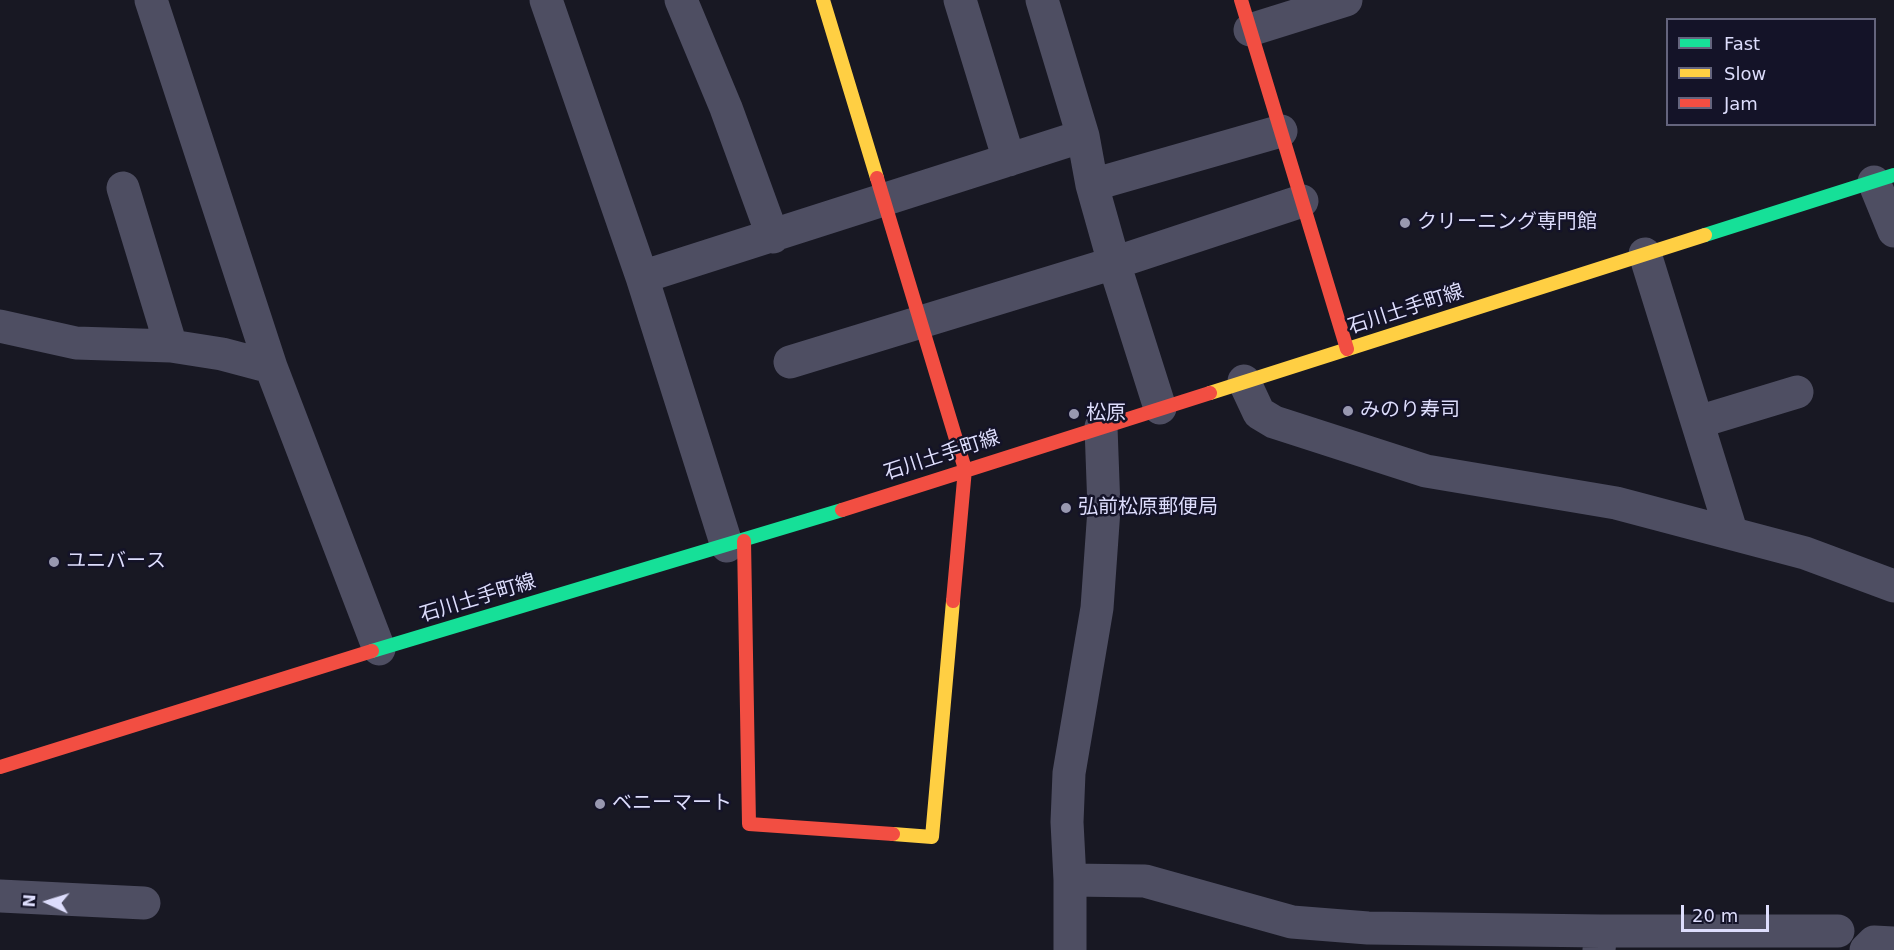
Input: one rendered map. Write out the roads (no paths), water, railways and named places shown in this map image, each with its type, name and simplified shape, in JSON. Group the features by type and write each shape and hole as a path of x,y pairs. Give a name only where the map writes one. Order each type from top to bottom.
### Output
{"main road":[{"path":"735,543 749,824 932,837 965,469 823,0"},
{"path":"1245,15 1347,349"},
{"name":"石川土手町線","path":"0,767 379,649 735,543 1884,178"}],"street":[{"path":"151,0 271,367 379,649"},
{"path":"546,0 735,543"},
{"path":"681,0 726,108 773,237"},
{"path":"960,0 1009,160"},
{"path":"1042,0 1083,136 1092,185 1114,263 1160,408"},
{"path":"1245,15 1346,0"},
{"path":"1092,185 1281,131"},
{"path":"642,277 1083,136"},
{"path":"1884,178 1894,231"},
{"path":"123,188 171,346"},
{"path":"790,363 1114,263 1302,201"},
{"path":"1645,254 1731,531"},
{"path":"0,326 76,343 171,346 222,354 271,367"},
{"path":"1244,381 1259,413 1274,422 1426,471 1616,503 1731,531 1804,553 1894,586"},
{"path":"1698,422 1797,392"},
{"path":"1070,950 1067,822 1070,773 1097,608 1104,509 1101,427"},
{"path":"1070,880 1145,880 1292,922 1368,939 1600,941 1838,931"},
{"path":"0,896 144,903"},
{"path":"1866,950 1874,942 1894,943"}],"place":[{"name":"クリーニング専門館","path":"1405,223"},
{"name":"みのり寿司","path":"1348,411"},
{"name":"松原","path":"1074,414"},
{"name":"弘前松原郵便局","path":"1066,508"},
{"name":"ユニバース","path":"54,562"},
{"name":"ベニーマート","path":"600,804"}]}
